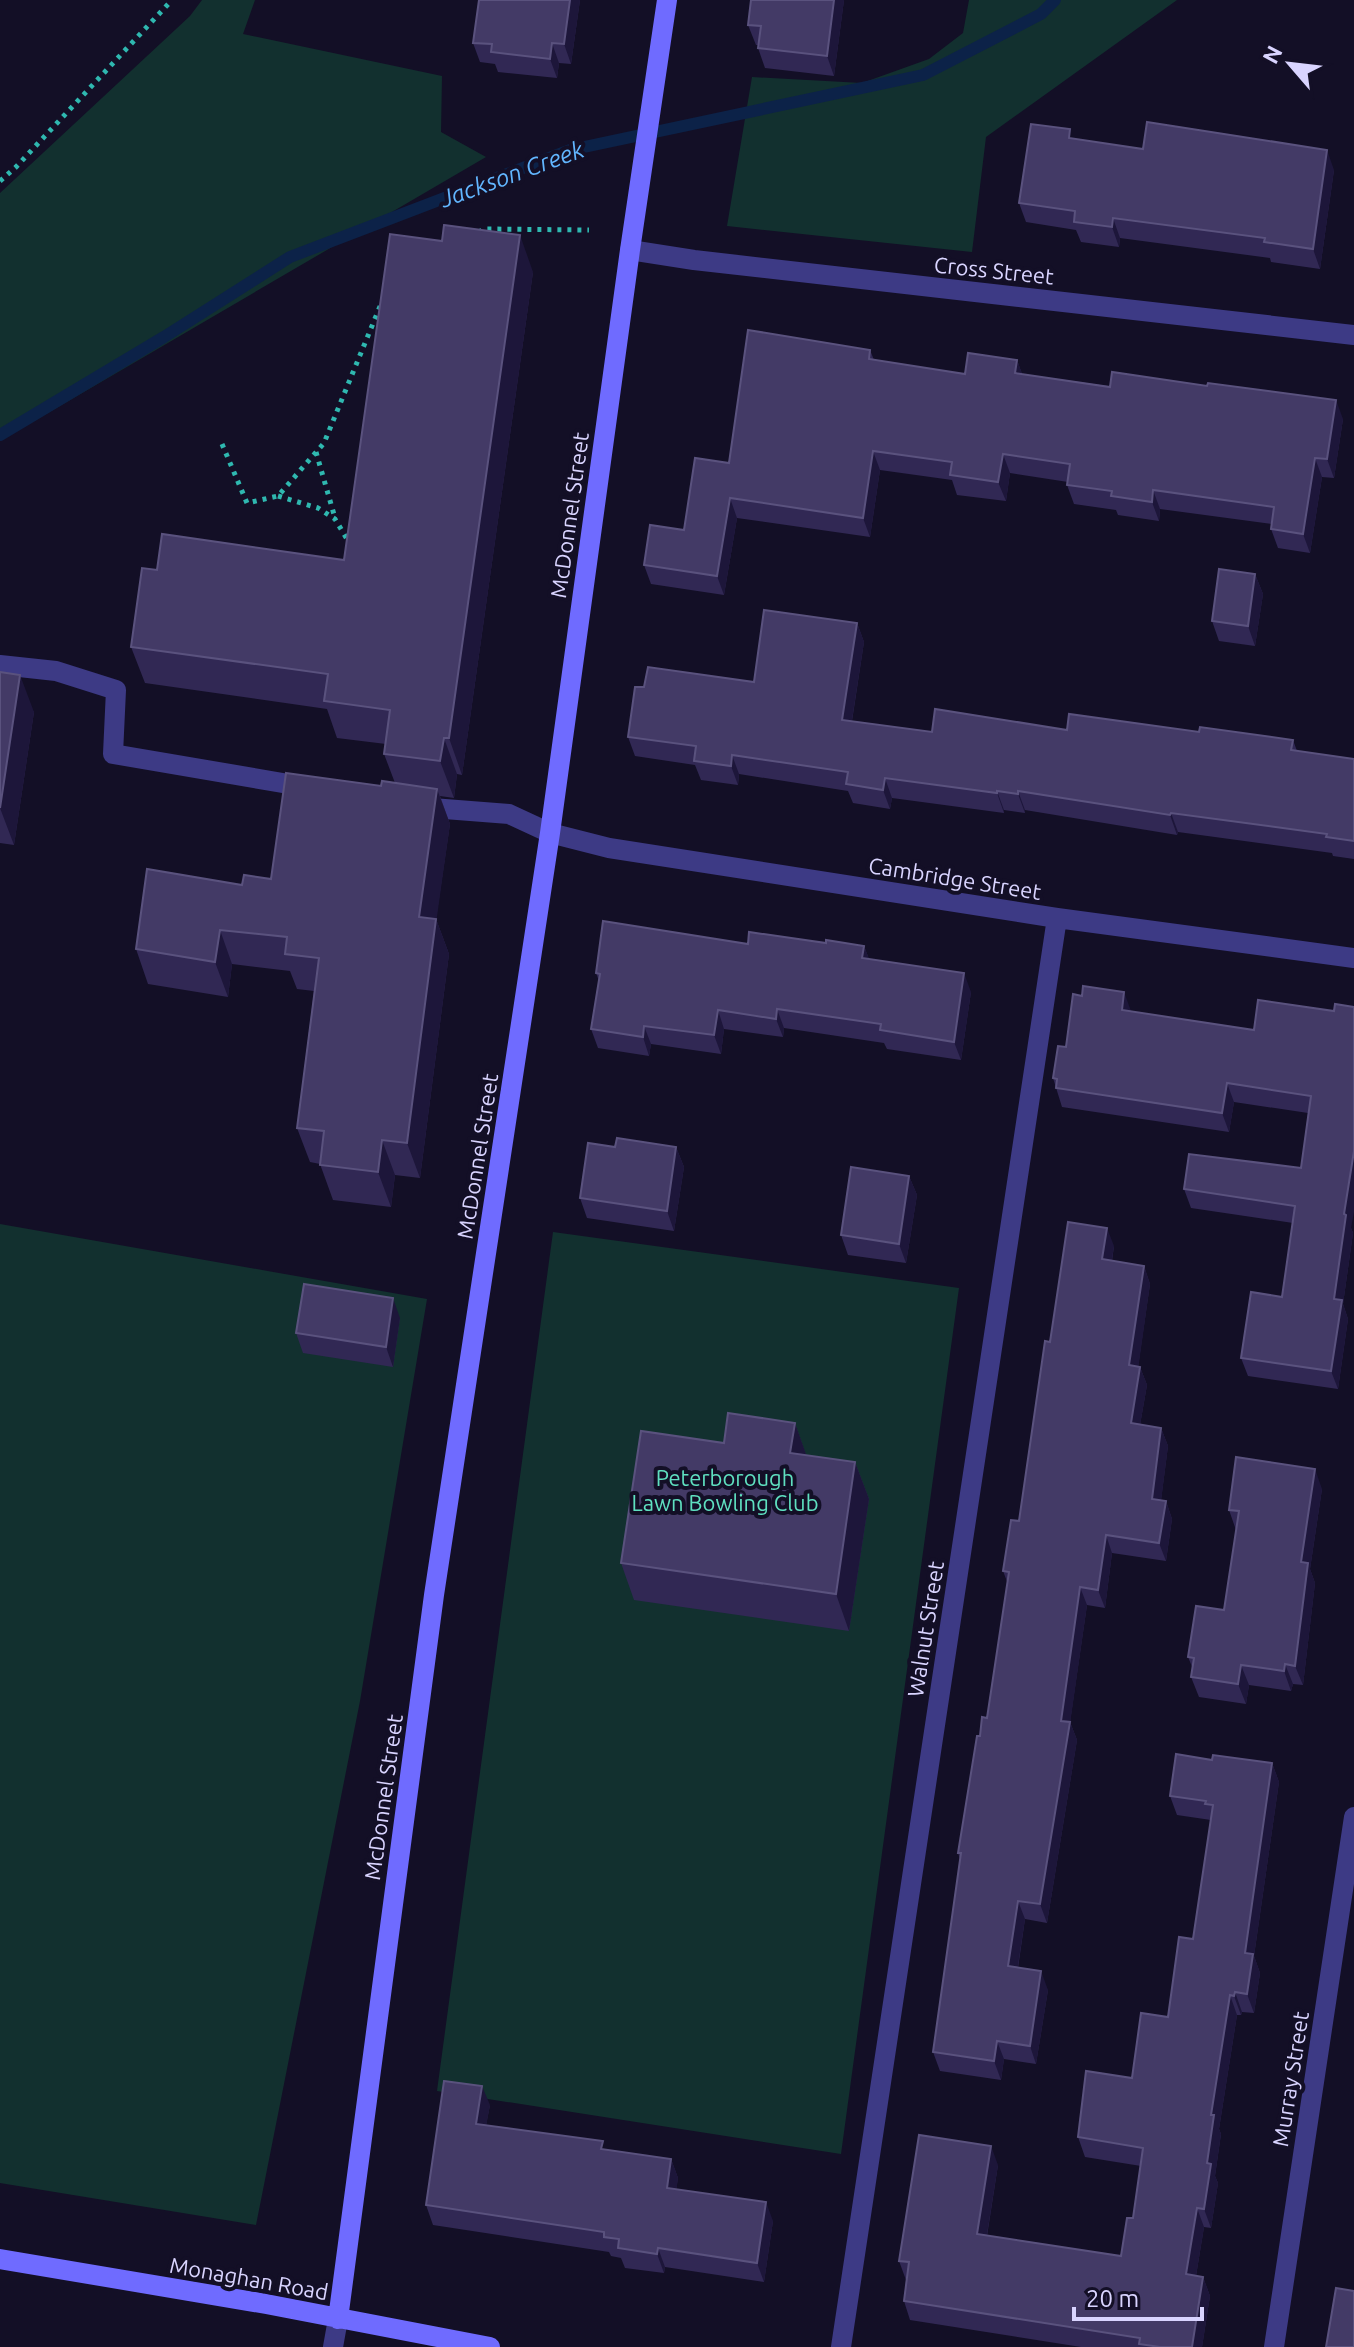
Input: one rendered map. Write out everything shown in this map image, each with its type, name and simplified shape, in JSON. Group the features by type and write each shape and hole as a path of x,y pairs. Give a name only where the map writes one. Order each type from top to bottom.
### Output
{"street":[{"name":"McDonnel Street","path":"338,2319 434,1595 550,833 667,0"},
{"name":"Cross Street","path":"630,250 694,260 1354,335"},
{"path":"0,665 56,671 116,690 113,754 327,791"},
{"name":"Cambridge Street","path":"404,804 435,810 509,814 550,833 609,848 1057,918 1354,958"},
{"name":"Walnut Street","path":"841,2347 1057,918"},
{"name":"Murray Street","path":"1274,2347 1354,1817"},
{"name":"Monaghan Road","path":"0,2259 266,2304 490,2347"},
{"path":"333,2347 338,2319"}],"path":[{"path":"0,181 172,0"},
{"path":"471,235 485,229 589,230"},
{"path":"278,496 324,443 386,292"},
{"path":"222,444 247,503 278,496 318,508 335,519"},
{"path":"316,452 335,519 357,555"}],"green space":[{"path":"202,0 255,0 243,34 442,76 441,132 486,157 0,441 0,193 190,16"},
{"path":"969,0 1177,0 986,137 972,252 727,226 752,77 862,83 929,59 963,33"},
{"path":"0,1224 427,1299 360,1701 256,2225 0,2183"},
{"name":"Peterborough Lawn Bowling Club","path":"553,1232 959,1288 841,2154 437,2091"}],"building":[{"path":"479,0 570,0 564,44 552,43 550,59 491,52 492,44 473,43"},
{"path":"751,0 834,0 827,56 758,48 761,26 748,25"},
{"path":"1147,122 1327,150 1313,249 1264,242 1265,238 1113,218 1112,227 1074,222 1075,211 1019,203 1031,124 1070,129 1069,138 1143,149"},
{"path":"444,225 520,235 449,738 444,738 440,761 384,754 390,710 324,701 328,674 131,647 142,568 157,570 162,534 344,560 390,234 442,241"},
{"path":"748,330 870,350 869,359 965,374 968,353 1017,360 1015,373 1110,387 1112,372 1336,400 1327,459 1315,458 1303,534 1271,529 1274,507 1153,490 1152,502 1111,496 1112,491 1067,485 1070,464 1003,454 998,482 950,475 952,462 873,451 863,518 730,498 717,576 644,565 650,525 684,530 695,458 729,463"},
{"path":"1219,569 1255,574 1248,626 1212,621"},
{"path":"764,610 857,623 842,720 932,732 935,709 1067,730 1069,714 1199,732 1200,727 1293,740 1291,750 1354,759 1354,841 1326,837 1327,834 1170,815 1018,791 1018,794 997,793 885,778 883,790 846,784 848,772 732,755 731,766 694,761 696,746 628,737 635,687 644,687 648,667 754,682"},
{"path":"0,672 20,675 0,808"},
{"path":"286,773 381,786 382,781 437,789 419,917 436,919 407,1143 382,1140 378,1172 320,1165 324,1131 297,1128 319,958 285,954 287,937 220,930 215,962 136,949 147,869 242,885 244,875 271,879"},
{"path":"603,921 748,944 749,932 826,943 826,940 864,946 862,958 964,973 954,1042 880,1030 881,1024 777,1009 776,1019 718,1010 714,1035 644,1026 643,1037 591,1029 600,974 596,973"},
{"path":"1083,986 1124,992 1122,1010 1254,1030 1258,1000 1334,1011 1335,1004 1354,1007 1354,1151 1334,1299 1342,1300 1331,1371 1241,1358 1251,1292 1282,1297 1295,1206 1184,1189 1189,1154 1301,1168 1311,1096 1227,1083 1222,1113 1056,1088 1057,1079 1053,1078 1058,1046 1066,1047 1073,994 1082,996"},
{"path":"617,1138 676,1147 667,1211 580,1198 588,1143 615,1147"},
{"path":"851,1167 909,1176 899,1244 841,1235"},
{"path":"1068,1222 1107,1228 1102,1259 1144,1266 1129,1365 1140,1367 1131,1423 1161,1428 1152,1499 1166,1501 1159,1543 1106,1535 1098,1590 1080,1587 1061,1721 1070,1722 1040,1904 1018,1901 1008,1966 1041,1971 1030,2046 997,2041 994,2061 933,2052 961,1853 958,1853 977,1736 980,1736 982,1717 987,1718 1009,1572 1003,1571 1011,1520 1019,1521 1045,1341 1050,1342"},
{"path":"304,1284 393,1298 386,1347 296,1333"},
{"path":"728,1413 795,1423 790,1453 855,1462 836,1594 621,1563 641,1431 724,1443"},
{"path":"1236,1457 1315,1469 1301,1562 1308,1563 1295,1666 1285,1664 1284,1671 1241,1665 1238,1684 1191,1677 1194,1658 1188,1657 1196,1606 1224,1610 1239,1511 1229,1510"},
{"path":"1176,1754 1212,1760 1213,1755 1272,1763 1245,1953 1253,1954 1247,1994 1235,1992 1234,1996 1230,1995 1211,2115 1214,2115 1207,2163 1211,2164 1204,2209 1197,2208 1186,2274 1203,2277 1192,2347 1139,2344 1140,2338 904,2301 909,2262 899,2261 919,2135 991,2146 977,2234 1121,2256 1127,2218 1133,2218 1143,2148 1078,2137 1086,2071 1132,2078 1141,2013 1168,2017 1179,1937 1193,1939 1213,1805 1205,1804 1206,1801 1170,1796"},
{"path":"444,2081 482,2086 476,2124 603,2141 601,2149 671,2159 667,2188 766,2202 757,2263 658,2248 657,2254 618,2248 619,2239 604,2237 604,2232 426,2205"},
{"path":"1336,2288 1354,2291 1354,2347 1326,2347"}],"waterway":[{"name":"Jackson Creek","path":"0,435 290,257 570,150 923,75 1041,14 1055,0"}]}
